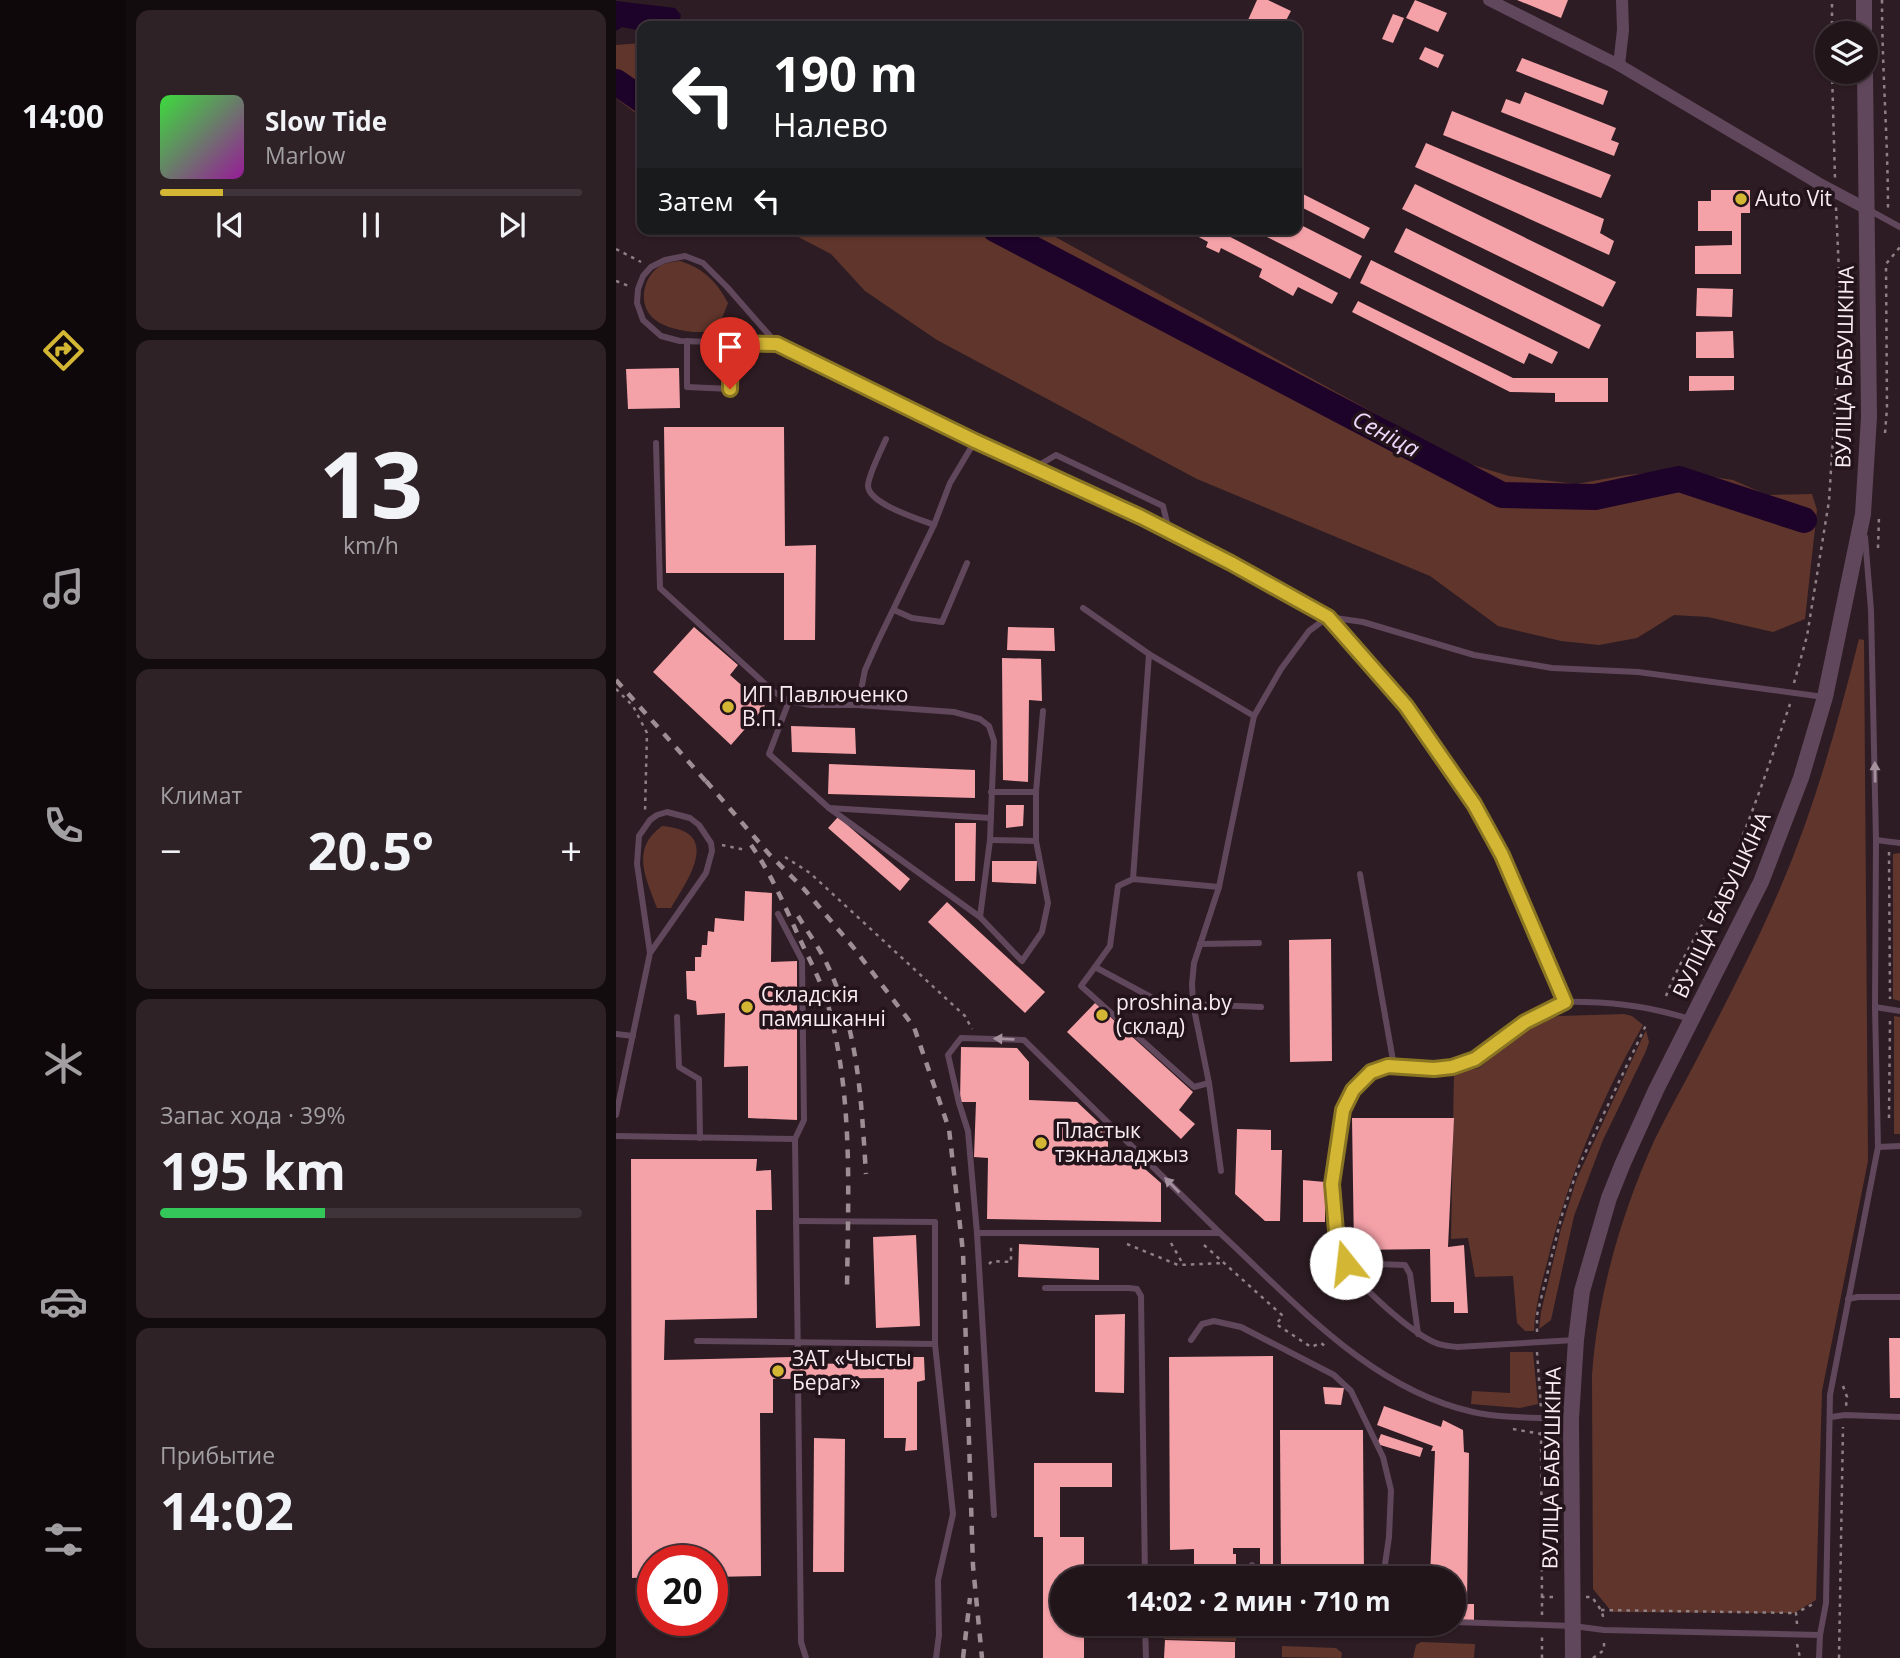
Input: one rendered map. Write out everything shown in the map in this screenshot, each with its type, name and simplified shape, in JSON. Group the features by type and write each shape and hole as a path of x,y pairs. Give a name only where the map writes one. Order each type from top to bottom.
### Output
{"street":[{"path":"1489,0 1619,65 1818,183 1867,209"},
{"path":"1619,65 1623,30 1622,0"},
{"path":"1864,0 1864,21"},
{"name":"ВУЛІЦА БАБУШКІНА","path":"1573,1658 1571,1419 1582,1291 1609,1198 1656,1090 1760,881 1801,778 1825,697 1863,514 1869,417 1865,84"}],"lane":[{"path":"1867,209 1900,227"},
{"path":"777,344 687,341 661,336 643,320 637,303 643,276 651,267 665,260 685,256 703,263 777,344 975,441 1169,531 1328,617 1363,622 1474,655 1552,668 1638,672 1825,697"},
{"path":"687,341 687,387 730,389 731,343"},
{"path":"886,439 868,485 871,494 884,505 934,525"},
{"path":"858,705 865,670 934,525 950,482 975,441"},
{"path":"656,443 660,588 774,692 789,701 811,705 858,705 954,712 980,719 989,726 994,741 990,840 980,916"},
{"path":"1034,468 1056,455 1163,506 1169,531"},
{"path":"1819,1658 1826,1603 1830,1395 1878,1147 1871,610 1863,514"},
{"path":"894,610 912,618 942,622 967,563"},
{"path":"1083,608 1149,654 1254,716"},
{"path":"1221,1171 1209,1083 1193,1004 1194,963 1219,887 1254,716 1281,669 1309,631 1328,617"},
{"path":"1328,617 1406,706 1474,804 1502,855 1565,1002"},
{"path":"1133,879 1149,654"},
{"path":"789,701 769,754 829,808 980,916 1022,961 1042,932 1048,903 1036,841 1036,792 1043,711"},
{"path":"991,792 1036,792"},
{"path":"829,808 991,818"},
{"path":"616,1115 650,953 637,864 639,836 644,826 657,815 667,812 690,818 699,825 711,844 706,873 650,953"},
{"path":"990,840 1036,841"},
{"path":"1876,840 1900,843"},
{"path":"1360,874 1394,1066"},
{"path":"1209,1083 1194,1087 1082,986 1110,946 1118,886 1133,879 1219,887"},
{"path":"778,914 802,960 804,1120 795,1139 797,1363"},
{"path":"1200,944 1259,943"},
{"path":"1095,967 1175,1010 1193,1004 1261,1007"},
{"path":"1576,1340 1457,1347 1439,1345 1418,1334 1378,1300 1346,1263 1336,1231 1332,1184 1343,1110 1353,1090 1371,1072 1388,1066 1434,1069 1452,1067 1475,1059 1525,1022 1565,1002 1616,1002 1650,1007 1691,1020"},
{"path":"1875,1007 1900,1011"},
{"path":"677,1017 679,1067 699,1079 700,1138"},
{"path":"616,1034 633,1036"},
{"path":"994,1515 968,1131 948,1055 961,1038 1024,1040 1220,1233 1342,1344 1377,1370 1439,1403 1476,1413 1571,1419"},
{"path":"616,1136 795,1139"},
{"path":"1878,1147 1900,1146"},
{"path":"796,1222 935,1222 935,1344 953,1514 938,1580 939,1635 936,1658"},
{"path":"976,1233 1220,1233"},
{"path":"1346,1263 1405,1265 1410,1274 1418,1334"},
{"path":"1045,1289 1129,1288 1137,1289 1142,1296 1145,1566"},
{"path":"1848,1299 1900,1297"},
{"path":"1191,1340 1202,1324 1214,1321 1241,1327 1334,1375 1351,1391 1383,1457 1391,1490 1385,1566"},
{"path":"698,1341 935,1344"},
{"path":"798,1379 801,1643 806,1658"},
{"path":"1831,1417 1900,1417"},
{"path":"1466,1622 1573,1626 1604,1630 1820,1635"},
{"path":"1145,1636 1146,1658"}],"path":[{"path":"1832,0 1832,21"},
{"path":"1882,0 1882,81 1888,161 1888,214"},
{"path":"1832,84 1835,182"},
{"path":"1667,996 1672,980 1712,905 1770,764 1807,636 1829,500 1840,315 1836,202"},
{"path":"1884,444 1887,408 1886,264 1900,247"},
{"path":"616,249 651,267"},
{"path":"1877,559 1880,510"},
{"path":"616,689 633,706 647,733 644,826"},
{"path":"711,844 746,850"},
{"path":"785,857 810,873 965,1016 978,1039"},
{"path":"1124,1243 1178,1265 1225,1263"},
{"path":"1586,1597 1592,1597 1601,1610 1604,1622"},
{"path":"1601,1610 1796,1614 1816,1603 1841,1605"},
{"path":"1796,1614 1800,1658"},
{"path":"1593,1658 1604,1650 1604,1642"}],"shaded area":[{"path":"616,1 675,8 681,15 679,21 637,21 637,30 622,27 616,31"},
{"path":"637,43 637,114 616,98 616,45"},
{"path":"795,235 1052,235 1463,462 1509,476 1576,484 1672,471 1733,480 1767,495 1812,494 1817,510 1805,619 1773,632 1708,617 1674,615 1637,638 1599,645 1561,641 1498,626 1430,576 1197,479 937,340 865,291 831,254"},
{"path":"680,261 702,272 724,295 728,303 719,326 703,332 676,329 661,324 647,310 644,302 645,287 652,273 664,264"},
{"path":"1859,639 1864,640 1868,1161 1822,1391 1816,1600 1794,1613 1612,1612 1593,1589 1592,1375 1600,1314 1613,1255 1631,1197 1654,1141 1747,961 1789,868 1823,771"},
{"path":"662,826 680,830 691,837 696,846 692,870 671,908 657,908 643,864 646,844"},
{"path":"1900,853 1900,1001 1893,999 1893,854"},
{"path":"1559,1016 1632,1016 1643,1025 1599,1111 1575,1171 1555,1232 1537,1305 1534,1331 1525,1331 1517,1323 1513,1276 1475,1277 1468,1238 1451,1239 1454,1074 1479,1068 1528,1028 1548,1019"},
{"path":"1894,1016 1900,1017 1900,1134 1894,1134"},
{"path":"1646,1030 1649,1042 1646,1051 1603,1140 1574,1216 1551,1320 1539,1329 1561,1229 1577,1178"},
{"path":"1510,1352 1533,1352 1538,1404 1520,1408 1471,1404 1472,1391 1510,1393"},
{"path":"1164,1636 1236,1636 1236,1641 1164,1639"},
{"path":"1421,1642 1475,1644 1474,1658 1413,1658 1416,1645"},
{"path":"1282,1646 1336,1648 1342,1653 1341,1658 1282,1657"}],"building":[{"path":"1257,0 1268,0 1291,11 1286,21 1248,20"},
{"path":"1415,0 1447,13 1438,32 1406,18"},
{"path":"1517,0 1568,0 1561,18"},
{"path":"1393,14 1404,18 1393,43 1382,39"},
{"path":"1425,47 1444,55 1438,68 1419,59"},
{"path":"1522,58 1608,91 1603,105 1516,71"},
{"path":"1525,92 1616,128 1611,140 1619,143 1614,156 1501,112 1506,99 1520,104"},
{"path":"1452,111 1611,175 1601,198 1443,135"},
{"path":"1426,143 1604,219 1600,233 1614,241 1609,255 1415,167"},
{"path":"1415,184 1616,282 1603,307 1402,209"},
{"path":"1711,190 1750,190 1750,213 1741,213 1741,274 1695,274 1695,246 1732,245 1732,231 1698,231 1698,201 1711,201"},
{"path":"1302,194 1370,228 1364,239 1302,208"},
{"path":"1302,226 1362,256 1350,279 1263,235 1302,235"},
{"path":"1406,228 1601,325 1589,349 1394,252"},
{"path":"1195,235 1227,235 1338,293 1332,304 1298,287 1293,296 1259,277 1262,269 1221,248 1219,253 1206,247 1208,242"},
{"path":"1371,260 1558,352 1552,364 1529,353 1524,364 1360,283"},
{"path":"1697,288 1733,289 1732,317 1696,316"},
{"path":"1358,301 1513,378 1608,378 1608,402 1555,402 1555,393 1510,392 1352,312"},
{"path":"1733,331 1734,358 1696,358 1696,332"},
{"path":"679,368 680,408 628,409 626,369"},
{"path":"1689,376 1734,376 1734,390 1689,391"},
{"path":"664,427 784,427 785,546 816,545 815,640 784,640 784,573 666,573"},
{"path":"694,627 738,665 730,675 765,706 731,745 653,672"},
{"path":"1008,627 1054,628 1055,651 1007,650"},
{"path":"1002,658 1041,659 1042,701 1029,700 1028,782 1003,780"},
{"path":"791,726 855,728 856,754 792,752"},
{"path":"829,764 975,770 975,798 828,794"},
{"path":"1006,805 1024,805 1023,826 1006,828"},
{"path":"838,817 910,879 900,891 828,828"},
{"path":"955,823 976,823 975,881 955,881"},
{"path":"992,861 1037,861 1036,884 992,882"},
{"name":"Складскія памяшканні","path":"745,891 772,893 771,962 797,961 797,1120 748,1118 748,1066 724,1067 725,1013 697,1015 696,1001 687,999 686,971 695,971 695,957 701,957 702,945 707,945 708,931 714,932 715,918 744,921"},
{"path":"947,902 1045,992 1025,1013 928,922"},
{"path":"1331,939 1332,1061 1290,1062 1289,940"},
{"path":"1095,1003 1193,1092 1179,1110 1195,1124 1181,1139 1067,1032"},
{"name":"Пластык тэкналаджыз","path":"961,1047 1017,1048 1029,1062 1029,1100 1077,1102 1108,1131 1108,1156 1130,1156 1161,1183 1161,1222 987,1219 988,1158 974,1157 976,1102 960,1102"},
{"path":"1352,1118 1454,1118 1448,1247 1464,1245 1468,1313 1454,1313 1454,1302 1431,1302 1430,1249 1354,1250"},
{"path":"1237,1129 1271,1130 1271,1150 1282,1150 1280,1221 1265,1221 1235,1194"},
{"name":"ЗАТ «Чысты Бераг»","path":"631,1159 757,1159 756,1171 771,1170 772,1210 756,1210 757,1318 665,1320 664,1360 793,1357 793,1364 907,1363 906,1357 924,1357 925,1380 917,1382 917,1450 905,1451 906,1438 884,1438 884,1378 773,1379 773,1413 760,1413 761,1576 728,1577 728,1545 637,1545 637,1578 632,1578"},
{"path":"1303,1180 1325,1182 1325,1222 1303,1222"},
{"path":"916,1235 920,1326 876,1328 873,1237"},
{"path":"1019,1244 1099,1248 1099,1280 1018,1277"},
{"path":"1125,1314 1124,1393 1095,1392 1095,1315"},
{"path":"1889,1338 1900,1338 1900,1398 1890,1398"},
{"path":"1273,1356 1273,1566 1260,1566 1260,1548 1233,1548 1236,1566 1194,1566 1194,1549 1170,1550 1169,1357"},
{"path":"1323,1387 1344,1388 1341,1405 1325,1404"},
{"path":"1384,1406 1441,1427 1443,1420 1463,1430 1464,1452 1469,1453 1467,1604 1474,1604 1474,1621 1466,1621 1466,1566 1430,1566 1435,1451 1431,1451 1433,1446 1377,1425"},
{"path":"1280,1430 1363,1430 1364,1566 1281,1566"},
{"path":"1381,1434 1423,1448 1420,1457 1377,1444"},
{"path":"814,1438 845,1439 844,1572 813,1572"},
{"path":"1034,1463 1112,1463 1112,1487 1060,1487 1060,1537 1084,1537 1084,1566 1050,1566 1050,1636 1084,1636 1084,1658 1043,1658 1043,1537 1034,1537"},
{"path":"1165,1640 1235,1642 1235,1658 1164,1658"}],"waterway":[{"name":"Сеніца","path":"616,82 637,97"},
{"name":"Сеніца","path":"1006,235 1502,495 1595,497 1679,479 1804,520"}],"railway":[{"path":"616,680 711,787"},
{"path":"706,781 769,854 804,889 853,947 914,1027 949,1129 963,1252 973,1566 982,1658"},
{"path":"751,845 776,888 816,974 826,998 835,1034 847,1143 847,1291"},
{"path":"798,916 826,962 837,988 852,1040 866,1174"},
{"path":"963,1658 970,1598"}],"place":[{"name":"Auto Vit","path":"1741,199"},
{"name":"ИП Павлюченко В.П.","path":"728,707"},
{"name":"Складскія памяшканні","path":"747,1007"},
{"name":"рroshina.by (склад)","path":"1102,1015"},
{"name":"Пластык тэкналаджыз","path":"1041,1143"},
{"name":"ЗАТ «Чысты Бераг»","path":"778,1371"}],"route":[{"path":"730,389 731,343 777,344 975,441 1141,517 1328,617 1406,706 1474,804 1502,855 1565,1002 1525,1022 1475,1059 1452,1067 1434,1069 1388,1066 1371,1072 1353,1090 1343,1110 1332,1184 1336,1231 1346,1263"}]}
